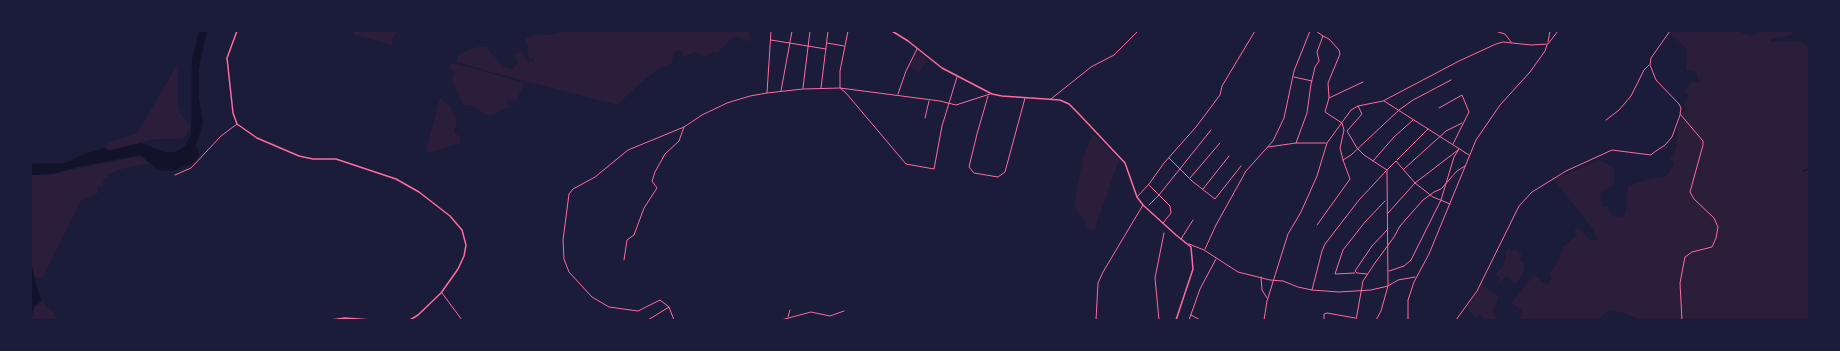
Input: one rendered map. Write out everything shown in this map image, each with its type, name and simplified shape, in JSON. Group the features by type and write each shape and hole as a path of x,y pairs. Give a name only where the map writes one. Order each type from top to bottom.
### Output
{"main road":[{"path":"237,31 227,58 233,112 237,124 257,138 298,156 336,159 396,179 411,187 450,216 462,230 466,245 464,256 458,269 441,293 418,315 410,320"},
{"path":"892,31 917,48 942,68 992,94 1060,100 1069,104 1125,163 1137,197 1143,205 1191,247 1194,269 1176,320"},
{"path":"331,320 345,318 372,320"}],"street":[{"path":"767,93 771,31"},
{"path":"781,92 792,31"},
{"path":"803,89 810,31"},
{"path":"821,89 828,31"},
{"path":"840,88 840,71 848,31"},
{"path":"1051,99 1091,67 1114,55 1138,31"},
{"path":"1137,197 1220,95 1222,86 1255,31"},
{"path":"1204,250 1246,171 1273,141 1284,118 1293,77 1310,31"},
{"path":"1316,31 1335,45 1340,54 1328,83 1329,98 1325,112 1342,123 1344,130 1340,148 1350,179 1317,225"},
{"path":"1495,31 1505,34 1512,43"},
{"path":"1548,44 1550,31"},
{"path":"1408,320 1408,300 1416,278 1429,254 1476,140 1500,106 1543,55 1548,44 1558,31"},
{"path":"1456,320 1476,291 1519,206 1532,192 1566,171 1612,150 1651,155 1665,145 1672,137 1680,114 1681,106 1656,80 1650,65 1651,58 1670,31"},
{"path":"1296,143 1307,113 1315,67 1319,61 1317,52 1323,36"},
{"path":"770,39 826,50"},
{"path":"1264,320 1268,299 1288,234 1301,212 1317,176 1327,143 1351,110 1358,106 1383,101 1486,48 1503,42 1531,45 1548,44"},
{"path":"827,43 844,46"},
{"path":"898,95 906,71 917,48"},
{"path":"1606,120 1619,110 1631,96 1644,70 1650,65"},
{"path":"840,88 846,92 904,163 934,169 942,126 957,77"},
{"path":"1293,77 1312,81"},
{"path":"1343,160 1351,155 1398,110 1413,100 1451,80"},
{"path":"1329,98 1363,82"},
{"path":"674,320 669,307 660,300 640,311 630,311 609,307 598,301 569,272 564,259 563,240 569,196 573,189 595,177 628,150 684,127 702,115 727,103 750,96 803,89 840,88 898,95 959,105 992,94"},
{"path":"988,95 969,167 974,173 998,176 1005,172 1025,98"},
{"path":"1440,108 1462,95 1469,112 1452,144"},
{"path":"925,118 929,100"},
{"path":"1383,101 1470,156"},
{"path":"1358,106 1362,114 1347,131 1357,148 1387,170"},
{"path":"1680,114 1703,142 1690,189 1691,195 1714,218 1717,223 1718,232 1712,247 1692,252 1685,257 1680,292 1682,320"},
{"path":"1373,161 1394,137 1413,120"},
{"path":"1403,169 1446,131 1463,122"},
{"path":"175,175 191,168 221,136 237,124"},
{"path":"624,260 627,240 634,235 644,208 657,188 652,181 655,172 665,154 679,141 684,127"},
{"path":"1312,290 1325,244 1358,200 1428,129"},
{"path":"1149,204 1180,169 1211,130"},
{"path":"1190,179 1220,143"},
{"path":"1267,147 1296,143 1327,143"},
{"path":"1388,214 1415,183 1459,149"},
{"path":"1388,272 1409,264 1440,200 1454,157 1459,149"},
{"path":"1202,189 1229,156"},
{"path":"1169,158 1212,198 1216,198 1241,166"},
{"path":"1396,161 1415,183 1430,195 1450,204"},
{"path":"1324,320 1324,314 1327,313 1356,319 1361,289 1368,274 1414,208 1430,195 1446,185 1457,171 1466,166"},
{"path":"1376,320 1383,306 1388,286 1388,214 1386,200 1387,170"},
{"path":"1149,184 1172,209 1171,213 1163,223"},
{"path":"1368,274 1335,274 1343,250 1364,222 1386,200"},
{"path":"1096,320 1098,283 1102,272 1143,205"},
{"path":"1181,239 1193,220"},
{"path":"1355,273 1356,268 1372,246 1388,229"},
{"path":"1159,320 1155,278 1164,233"},
{"path":"1189,244 1204,250 1238,272 1252,276 1261,276 1270,280 1274,279 1312,290 1339,292 1361,289 1371,290 1388,286 1398,280 1416,278"},
{"path":"1189,320 1200,289 1216,258"},
{"path":"1261,276 1262,290 1268,299"},
{"path":"441,293 462,320"},
{"path":"648,320 669,307"},
{"path":"788,317 790,310"},
{"path":"781,320 811,312 830,316 844,311"},
{"path":"1191,315 1200,320"}],"shaded area":[{"path":"199,31 207,31 199,68 199,99 203,123 196,145 199,154 195,162 173,171 158,170 140,155 77,167 53,174 31,175 31,163 66,163 82,155 104,148 108,151 141,143 165,152 175,152 185,146 191,135 192,60"},
{"path":"352,31 398,31 392,40 393,45 354,35"},
{"path":"563,31 749,31 751,42 734,36 717,53 714,52 705,57 694,52 683,57 683,53 679,50 674,52 672,63 659,69 645,79 617,105 457,62 458,56 466,51 478,47 486,47 503,66 512,69 518,63 514,54 521,51 528,62 534,61 533,58 530,60 527,50 529,48 525,39 534,34 549,35"},
{"path":"1672,31 1738,31 1750,36 1761,31 1763,33 1763,31 1796,31 1791,35 1771,39 1770,42 1800,41 1809,48 1809,320 1640,320 1627,314 1611,310 1607,311 1598,320 1518,320 1522,311 1511,303 1534,275 1547,285 1552,278 1549,274 1557,263 1563,247 1577,235 1574,229 1579,228 1591,241 1598,239 1590,225 1553,179 1600,160 1614,168 1614,184 1600,194 1603,207 1608,206 1611,215 1622,217 1625,213 1628,186 1651,178 1666,176 1674,165 1670,158 1676,149 1677,130 1683,112 1688,110 1684,105 1688,96 1685,91 1690,82 1699,82 1696,72 1686,70 1687,51 1683,45 1672,36"},
{"path":"917,52 928,59 919,73 909,66"},
{"path":"178,63 178,104 180,113 190,126 185,137 181,139 156,139 108,150 105,147 109,142 135,134 139,130"},
{"path":"450,63 525,83 515,101 509,99 507,103 510,106 491,116 484,114 471,105 463,105 452,80 455,73 450,69"},
{"path":"440,98 451,107 457,122 454,132 460,137 460,143 429,153 426,151"},
{"path":"1093,133 1119,160 1094,231 1085,228 1084,220 1076,211 1074,201 1083,159"},
{"path":"143,157 149,163 117,170 104,179 103,184 97,187 98,193 81,201 43,277 35,277 31,263 31,175 53,174 128,158"},
{"path":"1510,248 1512,251 1516,249 1522,255 1520,260 1524,264 1524,269 1518,282 1514,284 1512,280 1506,276 1499,284 1500,277 1495,274 1503,267 1507,250"},
{"path":"31,265 41,301 34,307 31,317"},
{"path":"1481,286 1485,286 1492,293 1498,295 1498,300 1492,312 1496,317 1495,320 1483,320 1484,318 1480,314 1476,318 1467,308"},
{"path":"42,302 59,320 31,320 35,305 38,306"}],"waterway":[{"path":"1803,171 1809,169"}]}
